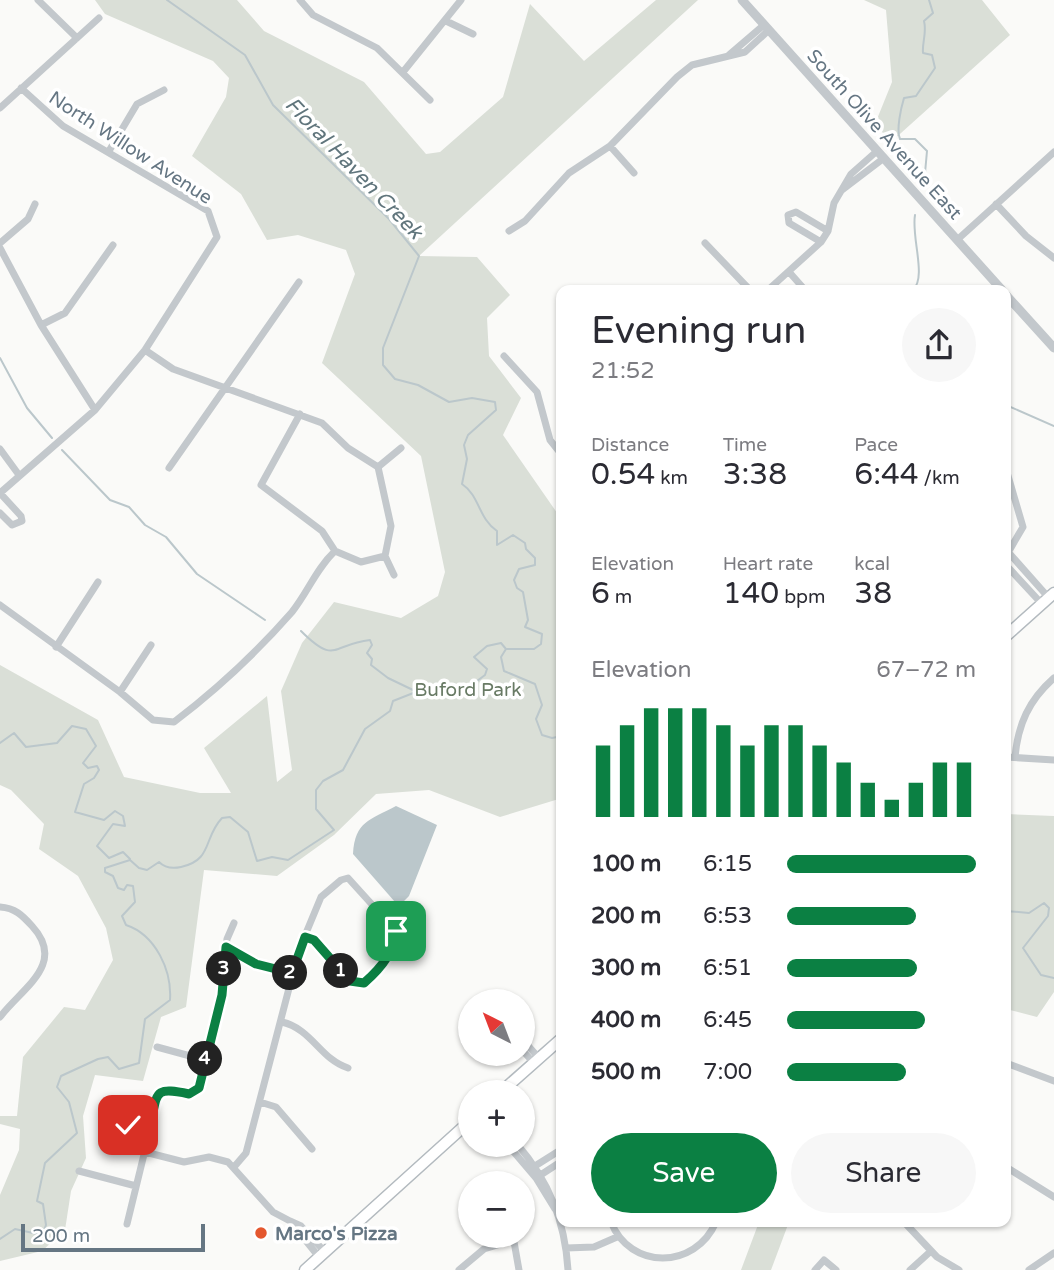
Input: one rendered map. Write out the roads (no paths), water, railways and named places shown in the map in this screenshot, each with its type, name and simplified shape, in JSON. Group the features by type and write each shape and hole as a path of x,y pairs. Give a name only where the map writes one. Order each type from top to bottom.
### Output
{"main road":[{"path":"1011,631 1048,598"},
{"path":"536,1060 556,1043"},
{"path":"514,1080 529,1066"},
{"path":"305,1270 458,1132"}],"street":[{"path":"38,0 77,38"},
{"path":"300,0 313,15 377,48 430,100"},
{"path":"403,72 461,0"},
{"name":"South Olive Avenue East","path":"742,0 998,285"},
{"path":"0,108 99,18"},
{"path":"446,21 473,34"},
{"path":"509,231 525,221 569,173 610,146 692,65 729,55 766,27"},
{"name":"North Willow Avenue","path":"21,88 63,126 208,211 217,237 145,350"},
{"path":"109,151 137,104 164,90"},
{"path":"610,146 634,173"},
{"path":"957,240 1054,152"},
{"path":"774,285 821,242 828,231 834,204 851,174 880,155"},
{"path":"35,204 28,219 0,246 41,324 95,410"},
{"path":"996,204 1026,236 1054,258"},
{"path":"821,242 789,223 788,215 796,212 828,231"},
{"path":"705,243 745,285"},
{"path":"41,324 65,313 113,246"},
{"path":"790,273 801,285"},
{"path":"169,468 222,388 299,282"},
{"path":"1011,301 1054,348"},
{"path":"0,513 12,525 22,521 21,516 0,493 95,410 145,350 173,369 322,423 348,448 378,467 391,526 385,556 394,575"},
{"path":"504,356 537,392 550,440 556,448"},
{"path":"300,414 261,485 322,531 335,551 361,562 385,556"},
{"path":"378,467 401,448"},
{"path":"0,449 19,475"},
{"path":"1011,486 1023,527 1011,549"},
{"path":"0,605 120,692 153,720 174,722 207,698 293,610 321,565 335,551"},
{"path":"1011,557 1048,598"},
{"path":"1011,569 1048,598"},
{"path":"56,647 98,582"},
{"path":"120,692 151,645"},
{"path":"1015,757 1017,735 1028,707 1054,678"},
{"path":"1011,757 1054,760"},
{"path":"234,1167 246,1153 282,1023 292,973 305,937 321,897 341,880 348,878 396,931 396,939 378,971 364,983 350,981 314,940 305,937"},
{"path":"0,907 16,910 40,935 45,947 43,965 0,1017"},
{"path":"127,1224 159,1093 167,1088 189,1094 195,1091 222,995 226,947 233,923"},
{"path":"226,947 256,964 292,973"},
{"path":"282,1023 303,1030 334,1063 348,1068"},
{"path":"157,1046 205,1060"},
{"path":"1011,1065 1054,1082"},
{"path":"260,1102 276,1107 312,1149"},
{"path":"150,1126 129,1124 123,1132 125,1142 145,1151 184,1162 215,1158 234,1167 273,1212 290,1221 322,1254"},
{"path":"535,1166 556,1153"},
{"path":"520,1157 538,1176"},
{"path":"528,1157 535,1166 556,1210"},
{"path":"548,1158 553,1166"},
{"path":"538,1176 556,1164"},
{"path":"1011,1170 1054,1197"},
{"path":"79,1171 136,1186"},
{"path":"561,1227 567,1251 568,1270"},
{"path":"613,1227 617,1237 640,1255 674,1258 699,1248 713,1227"},
{"path":"909,1227 931,1251 959,1270"},
{"path":"567,1251 617,1237"},
{"path":"459,1270 489,1248"},
{"path":"515,1248 519,1270"},
{"path":"910,1270 931,1251"},
{"path":"1029,1270 1054,1253"},
{"path":"815,1270 824,1261 836,1270"}],"waterway":[{"name":"Floral Haven Creek","path":"167,0 245,55 273,105 389,219 419,256 383,348 383,365 395,379 418,385 449,402 472,398 495,402 496,410 468,435 464,445 467,459 462,484 468,489 486,520 497,531 497,545 513,535 525,543 526,549 535,558 535,565 519,569 514,580 517,588 523,592 528,620 525,627 542,634 541,644 534,649 506,649"},
{"path":"924,184 927,151 915,139 900,139 899,130 904,98 916,96 935,68 932,55 923,53 924,21 933,13 929,0"},
{"path":"915,215 919,266 916,285"},
{"path":"0,358 27,408 52,438"},
{"path":"1011,407 1054,426"},
{"path":"62,450 110,500 129,507 145,525 166,537 197,574 265,620"},
{"path":"301,631 312,642 328,650 370,640 372,645 367,653 372,659 371,665 388,678 413,690"},
{"path":"0,1239 15,1229 42,1235 46,1225 43,1204 37,1201 45,1163 77,1133 69,1102 57,1087 61,1076 108,1057 119,1069 139,1063 145,1019 170,1000 168,977 160,955 146,937 126,925 122,916 135,902 133,886 127,885 124,890 118,888 113,876 105,872 105,868 130,860 139,868 147,870 159,862 172,868 191,864 203,854 222,818 230,817 248,832 257,861 272,857 288,860 334,830 316,809 316,790 323,781 343,770 365,729 390,711 393,701 426,688 455,692 465,690 485,675 487,669 474,657 487,646 501,643 506,649 501,657 504,671 535,684 542,705 536,719 542,735 556,737"},
{"path":"0,743 14,733 26,747 57,743 72,726 86,729 96,746 83,763 88,768 97,766 99,770 94,778 84,784 75,812 104,820 115,811 123,816 125,826 113,824 97,846 109,858 123,852 130,859"},
{"path":"1011,911 1029,913 1044,903 1049,908 1048,916 1023,948 1041,975 1054,978"}],"place":[{"name":"Marco's Pizza","path":"261,1233"}],"park label":[{"name":"Buford Park","path":"468,689"}]}
